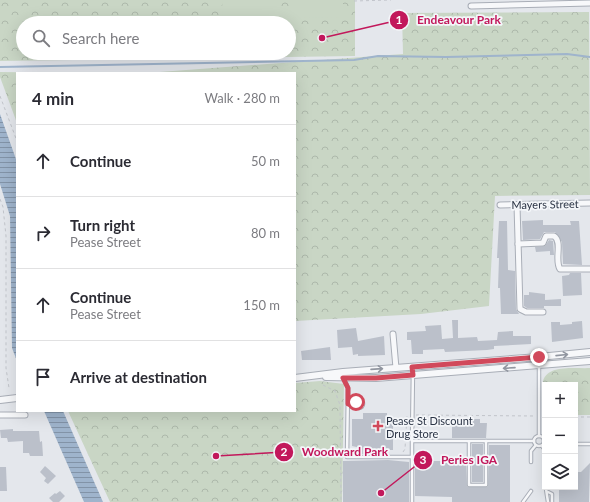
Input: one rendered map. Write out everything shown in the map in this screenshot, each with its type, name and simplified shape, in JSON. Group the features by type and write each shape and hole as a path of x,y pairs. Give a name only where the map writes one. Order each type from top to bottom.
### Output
{"street":[{"path":"471,6 590,3"},
{"name":"Mayers Street","path":"500,205 590,203"},
{"path":"517,205 520,309 526,312 543,312"},
{"path":"518,244 543,243 546,236 554,236 557,240 558,264 560,269 590,269"},
{"path":"393,334 396,368"},
{"path":"296,378 590,352"},
{"path":"310,377 376,378 590,361"},
{"path":"0,399 16,397"},
{"path":"0,415 25,415"}],"lane":[{"path":"412,441 534,441 539,436 539,357"},
{"path":"412,367 412,502"},
{"path":"343,378 348,388 347,457 412,457"},
{"path":"348,404 357,407"},
{"path":"469,442 469,485 486,485 486,441"},
{"path":"534,441 536,445"},
{"path":"578,444 590,444"},
{"path":"536,445 542,446"},
{"path":"531,462 531,451 536,445"},
{"path":"548,502 547,490 552,494 552,502"},
{"path":"523,502 530,491"}],"path":[{"path":"354,1 391,0"},
{"path":"0,96 16,138"},
{"path":"0,199 3,207 6,236 6,368 9,388"},
{"path":"323,385 335,390 340,405 341,502"},
{"path":"399,453 404,452 405,449 406,418 408,416"},
{"path":"416,416 535,416"},
{"path":"578,417 590,417"}],"green space":[{"path":"0,0 355,0 355,56 296,57 296,16 16,16 16,60 71,60 0,61"},
{"path":"222,0 279,0 279,16 223,16"},
{"path":"289,0 343,0 343,17 296,18 296,16 289,16"},
{"path":"589,12 590,195 495,196 489,306 421,314 296,321 296,72 160,72 403,54 402,13"},
{"path":"0,72 16,72 16,120 0,77"},
{"path":"563,368 590,368 590,415 578,415 578,382 543,382 550,372"},
{"path":"320,381 344,384 342,502 110,502 68,412 296,412 296,383"}],"water":[{"path":"0,114 16,159 16,358 12,348 10,216 0,184"},
{"path":"44,412 63,412 103,502 84,502"}],"building":[{"path":"543,220 543,225 571,225 570,221 579,221 582,265 563,264 562,242 555,232 544,232 540,239 523,240 522,221"},
{"path":"499,221 507,221 508,270 515,271 516,309 519,314 501,314 500,288 498,288 499,258 497,258"},
{"path":"549,240 553,241 554,255 550,255 550,251 536,252 535,247 545,246"},
{"path":"570,273 581,273 582,295 563,296 562,276 569,275"},
{"path":"529,292 545,294 545,300 561,299 561,306 527,308 524,306 524,295 529,295"},
{"path":"452,320 458,320 458,338 477,337 478,341 497,340 498,332 513,331 513,336 531,336 531,344 494,346 494,349 487,350 445,352 444,349 423,350 423,354 412,354 411,340 407,340 407,332 426,331 425,326 441,325 442,339 453,338"},
{"path":"582,321 583,338 552,342 551,322 560,322 560,325"},
{"path":"356,328 358,341 384,336 385,355 358,356 358,354 353,355 352,347 338,348 337,330"},
{"path":"330,347 331,360 302,360 301,351"},
{"path":"363,413 387,413 387,419 393,419 393,450 388,450 388,454 361,454 361,448 352,446 352,419 363,419"},
{"path":"463,419 480,419 480,423 487,423 486,438 452,438 452,423 463,423"},
{"path":"13,429 13,431 39,431 40,442 42,441 43,456 30,456 29,453 23,453 23,441 8,442 7,438 1,438 0,430"},
{"path":"472,444 483,444 483,482 472,482"},
{"path":"489,445 510,445 510,502 452,502 452,497 415,496 415,461 466,461 467,487 488,487"},
{"path":"388,460 409,462 409,502 343,502 343,461"},
{"path":"590,463 589,502 559,502 559,490 578,490 578,472 581,472"},
{"path":"45,466 56,476 48,484 44,481 46,478 40,472"},
{"path":"0,467 6,467 7,491 0,491"},
{"path":"60,491 65,496 59,502 53,502 49,498 55,493 56,494"}],"waterway":[{"path":"0,67 354,60 378,56 446,57 567,54 590,57"}],"place":[{"name":"Endeavour Park","path":"322,38"},
{"name":"Pease St Discount Drug Store","path":"378,426"},
{"name":"Woodward Park","path":"216,456"},
{"name":"Peries IGA","path":"381,493"}],"route":[{"path":"356,402 355,405 357,407 348,404 348,388 347,383 343,378 376,378 413,375 412,367 539,357"}]}
